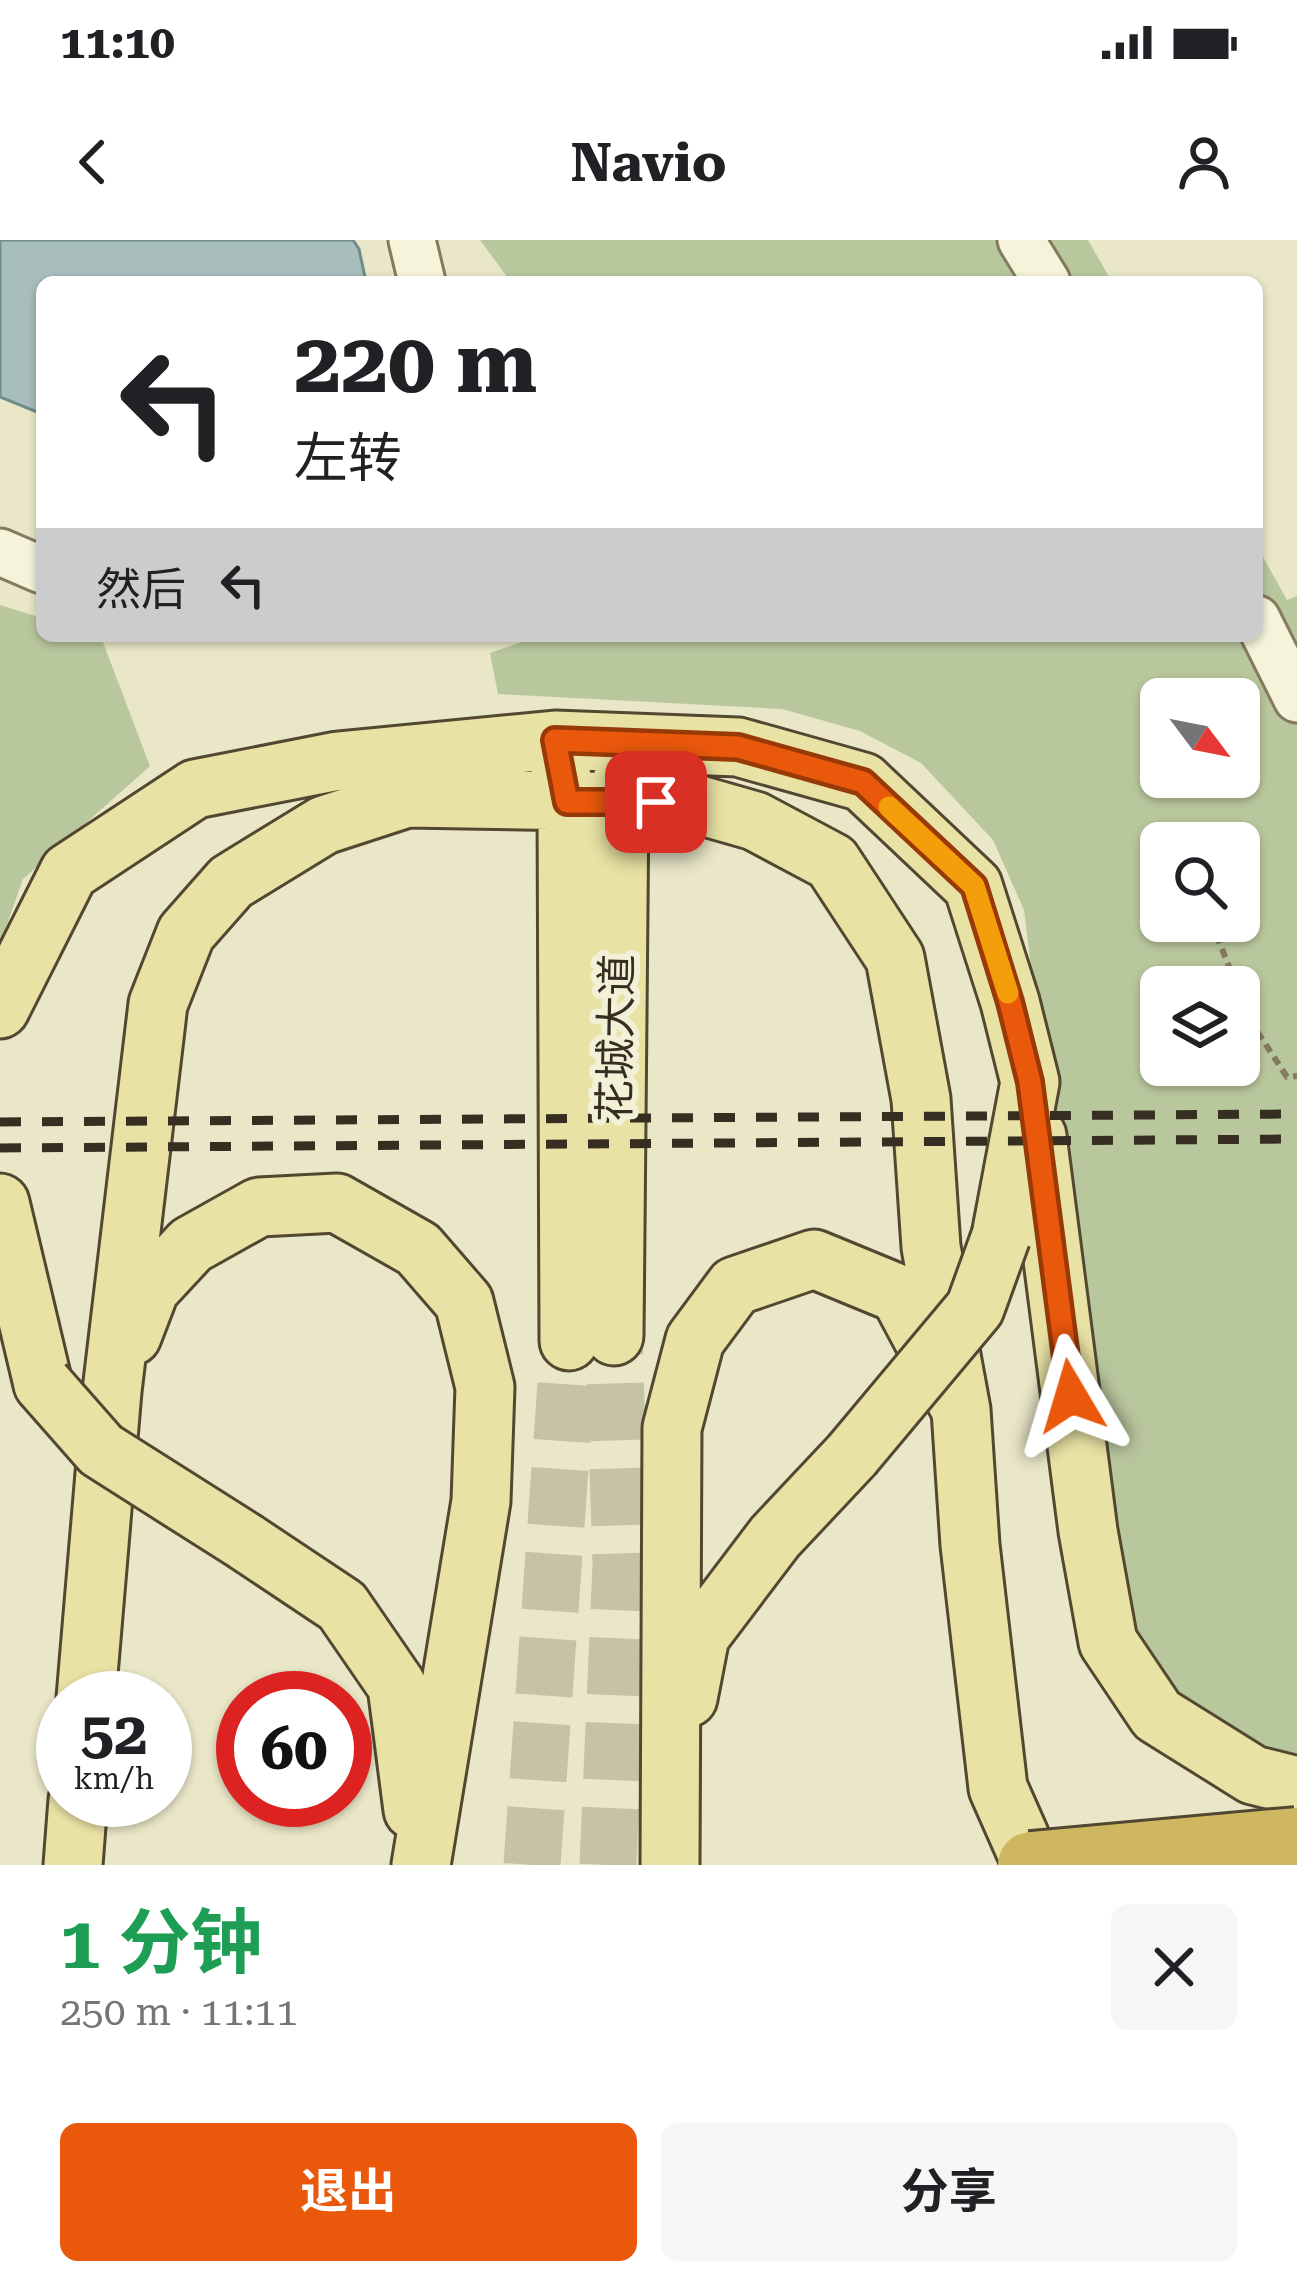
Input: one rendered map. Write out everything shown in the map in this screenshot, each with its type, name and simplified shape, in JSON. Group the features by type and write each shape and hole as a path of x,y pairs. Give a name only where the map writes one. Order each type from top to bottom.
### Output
{"highway":[{"path":"1031,1865 1297,1841"}],"main road":[{"path":"555,740 593,801"},
{"path":"0,1009 69,872 195,789 338,761 555,740 738,747 863,782 974,886 1010,1002 1030,1082 1088,1531 1108,1642 1157,1714 1253,1775 1297,1786"},
{"path":"591,1339 593,801 628,741"},
{"path":"88,1671 112,1391 158,1004 186,933 231,882 324,825 407,798 692,803 755,821 832,862 895,958 921,1099 931,1247 962,1411 970,1545 998,1788 1031,1865"},
{"path":"668,1808 700,1636 775,1537 852,1455 975,1308 1001,1237 1030,1082"},
{"path":"0,1203 44,1384 101,1450 342,1606 397,1686 420,1865"},
{"path":"112,1391 150,1289 191,1245 259,1207 338,1203 418,1249 464,1302 485,1387 481,1501 420,1865"},
{"path":"670,1865 672,1428 695,1340 735,1286 814,1259 898,1294 962,1411"},
{"path":"73,1865 76,1827"}],"street":[{"path":"412,240 421,276"},
{"path":"1021,240 1043,276"},
{"path":"0,552 36,567"},
{"path":"1263,631 1297,699"}],"path":[{"path":"1260,1036 1287,1077 1297,1076"}],"green space":[{"path":"480,240 1088,240 1109,276 507,276"},
{"path":"1263,557 1287,600 1297,596 1297,1755 1253,1748 1169,1694 1115,1595 1081,1372 1024,910 993,840 921,763 860,731 782,709 498,694 490,653 522,642 1263,642"},
{"path":"0,605 36,616 36,642 103,642 150,766 23,879 0,944"}],"water":[{"path":"0,240 353,240 359,249 365,276 36,276 36,412 0,397"}],"tunnel":[{"path":"608,1865 621,1564 614,1336"},
{"path":"532,1865 569,1341"}],"railway":[{"path":"0,1122 1297,1114"},
{"path":"0,1148 1297,1139"}],"slow traffic":[{"path":"889,807 974,886 1008,993"}],"route":[{"path":"656,802 567,802 555,740 738,747 863,782 974,886 1030,1082 1071,1396"}]}
